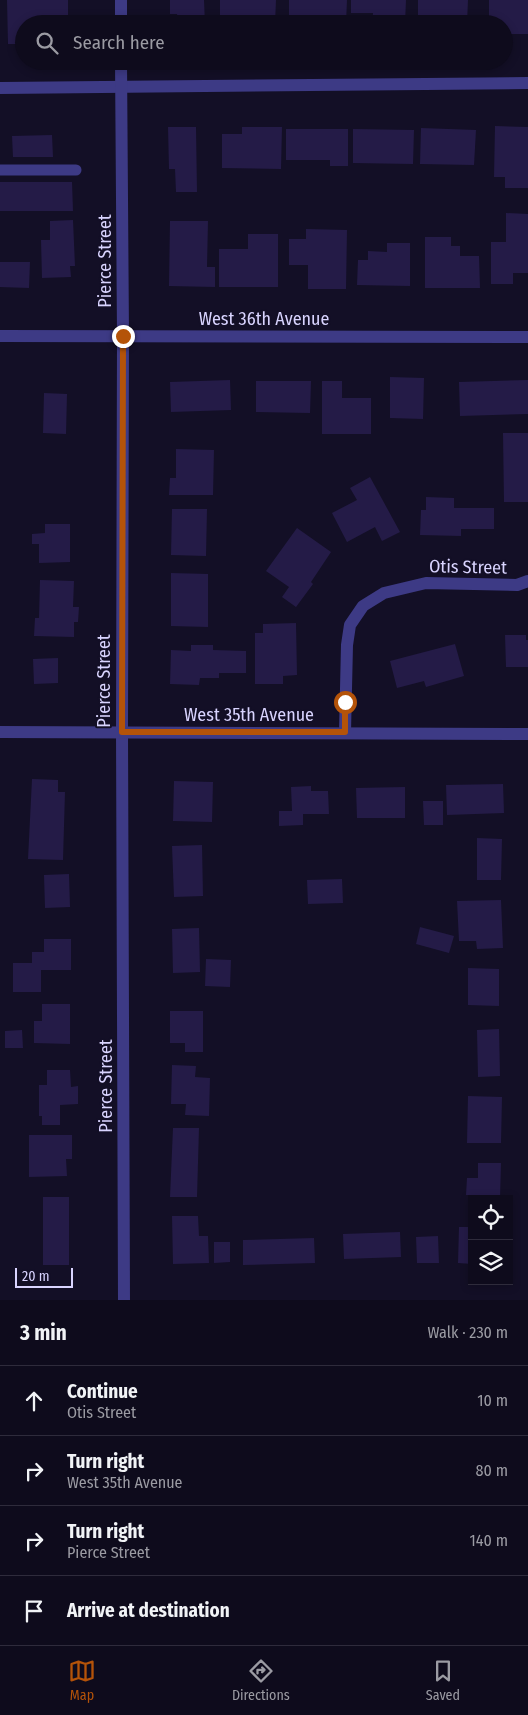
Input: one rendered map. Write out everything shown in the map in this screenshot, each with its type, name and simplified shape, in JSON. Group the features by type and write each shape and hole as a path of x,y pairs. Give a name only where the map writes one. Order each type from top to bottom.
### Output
{"street":[{"path":"121,0 121,15"},
{"name":"Pierce Street","path":"121,70 124,1300"},
{"path":"0,88 528,83"},
{"name":"West 36th Avenue","path":"0,336 528,337"},
{"name":"Otis Street","path":"345,732 347,645 350,624 363,606 384,593 426,583 517,585 528,582"},
{"name":"West 35th Avenue","path":"0,732 528,734"}],"lane":[{"path":"0,170 76,170"}],"building":[{"path":"7,0 68,0 68,15 15,15 15,44 8,44"},
{"path":"170,0 204,0 205,15 170,14"},
{"path":"220,0 276,0 275,15 220,15"},
{"path":"289,0 347,0 346,15 289,15"},
{"path":"351,0 406,0 405,15 351,13"},
{"path":"418,0 468,0 467,15 418,15"},
{"path":"489,0 528,0 528,34 513,34 513,15 489,15"},
{"path":"495,126 528,127 528,188 505,188 505,177 494,177"},
{"path":"168,127 196,127 197,192 176,192 175,169 169,169"},
{"path":"242,127 282,127 281,169 222,168 222,134 242,134"},
{"path":"421,128 476,130 474,165 420,164"},
{"path":"286,129 348,129 348,166 330,166 330,160 286,160"},
{"path":"353,129 414,130 413,164 353,163"},
{"path":"52,135 53,157 13,157 12,136"},
{"path":"0,182 72,182 73,211 0,211"},
{"path":"506,213 528,214 528,273 513,273 513,284 491,284 491,242 506,242"},
{"path":"73,220 75,266 70,266 71,277 42,278 41,240 50,240 50,221"},
{"path":"170,221 208,221 207,267 215,267 215,287 169,286"},
{"path":"306,229 347,230 346,289 308,289 308,265 289,265 289,239 306,239"},
{"path":"248,234 278,234 278,287 219,287 219,249 248,249"},
{"path":"425,237 451,237 451,246 460,246 460,256 479,256 480,288 425,288"},
{"path":"387,243 410,243 410,286 357,285 358,260 368,260 368,251 387,252"},
{"path":"0,262 30,262 29,288 0,287"},
{"path":"390,377 424,378 423,419 390,418"},
{"path":"230,380 231,410 171,412 170,382"},
{"path":"528,380 528,414 460,416 459,382"},
{"path":"256,381 311,381 310,413 256,412"},
{"path":"322,381 342,381 342,398 371,398 371,434 322,434"},
{"path":"44,393 67,394 66,434 43,433"},
{"path":"503,433 528,433 528,502 504,502"},
{"path":"176,449 214,450 213,495 169,495 170,478 176,478"},
{"path":"370,477 400,532 382,541 375,527 347,542 332,513 357,500 350,488"},
{"path":"426,497 454,498 454,508 494,508 494,529 461,529 461,536 420,535 421,510 426,510"},
{"path":"172,509 207,509 206,556 171,555"},
{"path":"45,524 70,524 70,562 39,563 39,544 32,544 32,534 45,533"},
{"path":"297,528 331,552 311,582 313,584 296,607 282,597 289,587 266,571"},
{"path":"171,573 208,574 208,627 171,626"},
{"path":"40,580 74,581 73,607 79,607 78,622 74,622 74,637 34,636 35,618 39,618"},
{"path":"296,623 297,675 283,676 283,684 255,684 255,633 263,633 263,624"},
{"path":"505,635 526,635 526,640 528,640 528,667 506,667"},
{"path":"455,644 464,676 426,687 424,681 397,688 390,661"},
{"path":"191,645 213,645 213,650 246,651 246,673 219,673 219,678 200,678 199,685 170,684 171,650 191,651"},
{"path":"58,658 58,683 34,684 33,659"},
{"path":"32,779 58,780 58,792 65,792 63,860 28,859"},
{"path":"174,781 213,782 212,822 173,821"},
{"path":"503,784 504,813 447,815 446,785"},
{"path":"311,786 311,791 328,791 329,814 303,814 303,825 279,826 279,811 292,811 291,787"},
{"path":"405,787 405,818 357,818 356,788"},
{"path":"423,801 443,801 443,825 424,825"},
{"path":"477,838 502,839 501,880 477,880"},
{"path":"202,845 203,896 174,897 172,846"},
{"path":"69,874 70,907 45,908 44,875"},
{"path":"342,879 343,903 308,904 307,880"},
{"path":"501,900 503,948 477,949 476,941 459,941 457,901"},
{"path":"420,927 454,936 449,953 416,944"},
{"path":"199,928 200,972 173,973 172,929"},
{"path":"44,939 71,939 71,970 41,970 41,992 13,992 13,963 32,963 32,952 44,952"},
{"path":"206,959 231,960 230,987 205,986"},
{"path":"468,968 499,969 499,1006 468,1005"},
{"path":"42,1004 70,1004 70,1044 34,1043 34,1021 42,1021"},
{"path":"170,1011 203,1011 203,1052 185,1052 185,1043 170,1043"},
{"path":"499,1029 500,1076 478,1077 477,1030"},
{"path":"22,1030 23,1048 5,1048 5,1031"},
{"path":"172,1065 196,1066 195,1077 210,1078 209,1116 185,1115 186,1104 171,1104"},
{"path":"47,1070 70,1070 71,1087 78,1086 78,1104 60,1105 60,1125 42,1125 42,1116 39,1116 39,1085 47,1085"},
{"path":"468,1096 502,1097 501,1143 467,1143"},
{"path":"173,1128 199,1128 197,1197 170,1197"},
{"path":"29,1135 72,1135 72,1159 66,1159 67,1176 29,1177"},
{"path":"478,1163 501,1163 500,1195 466,1195 467,1178 478,1178"},
{"path":"43,1197 69,1197 69,1265 43,1265"},
{"path":"172,1216 198,1216 199,1236 208,1236 209,1263 173,1264"},
{"path":"459,1227 468,1227 468,1264 458,1263"},
{"path":"400,1232 401,1257 344,1259 343,1234"},
{"path":"438,1236 439,1263 417,1263 416,1237"},
{"path":"314,1238 315,1263 243,1265 243,1240"},
{"path":"214,1242 230,1242 230,1262 214,1263"}],"route":[{"path":"123,336 122,732 345,732 345,702"}]}
